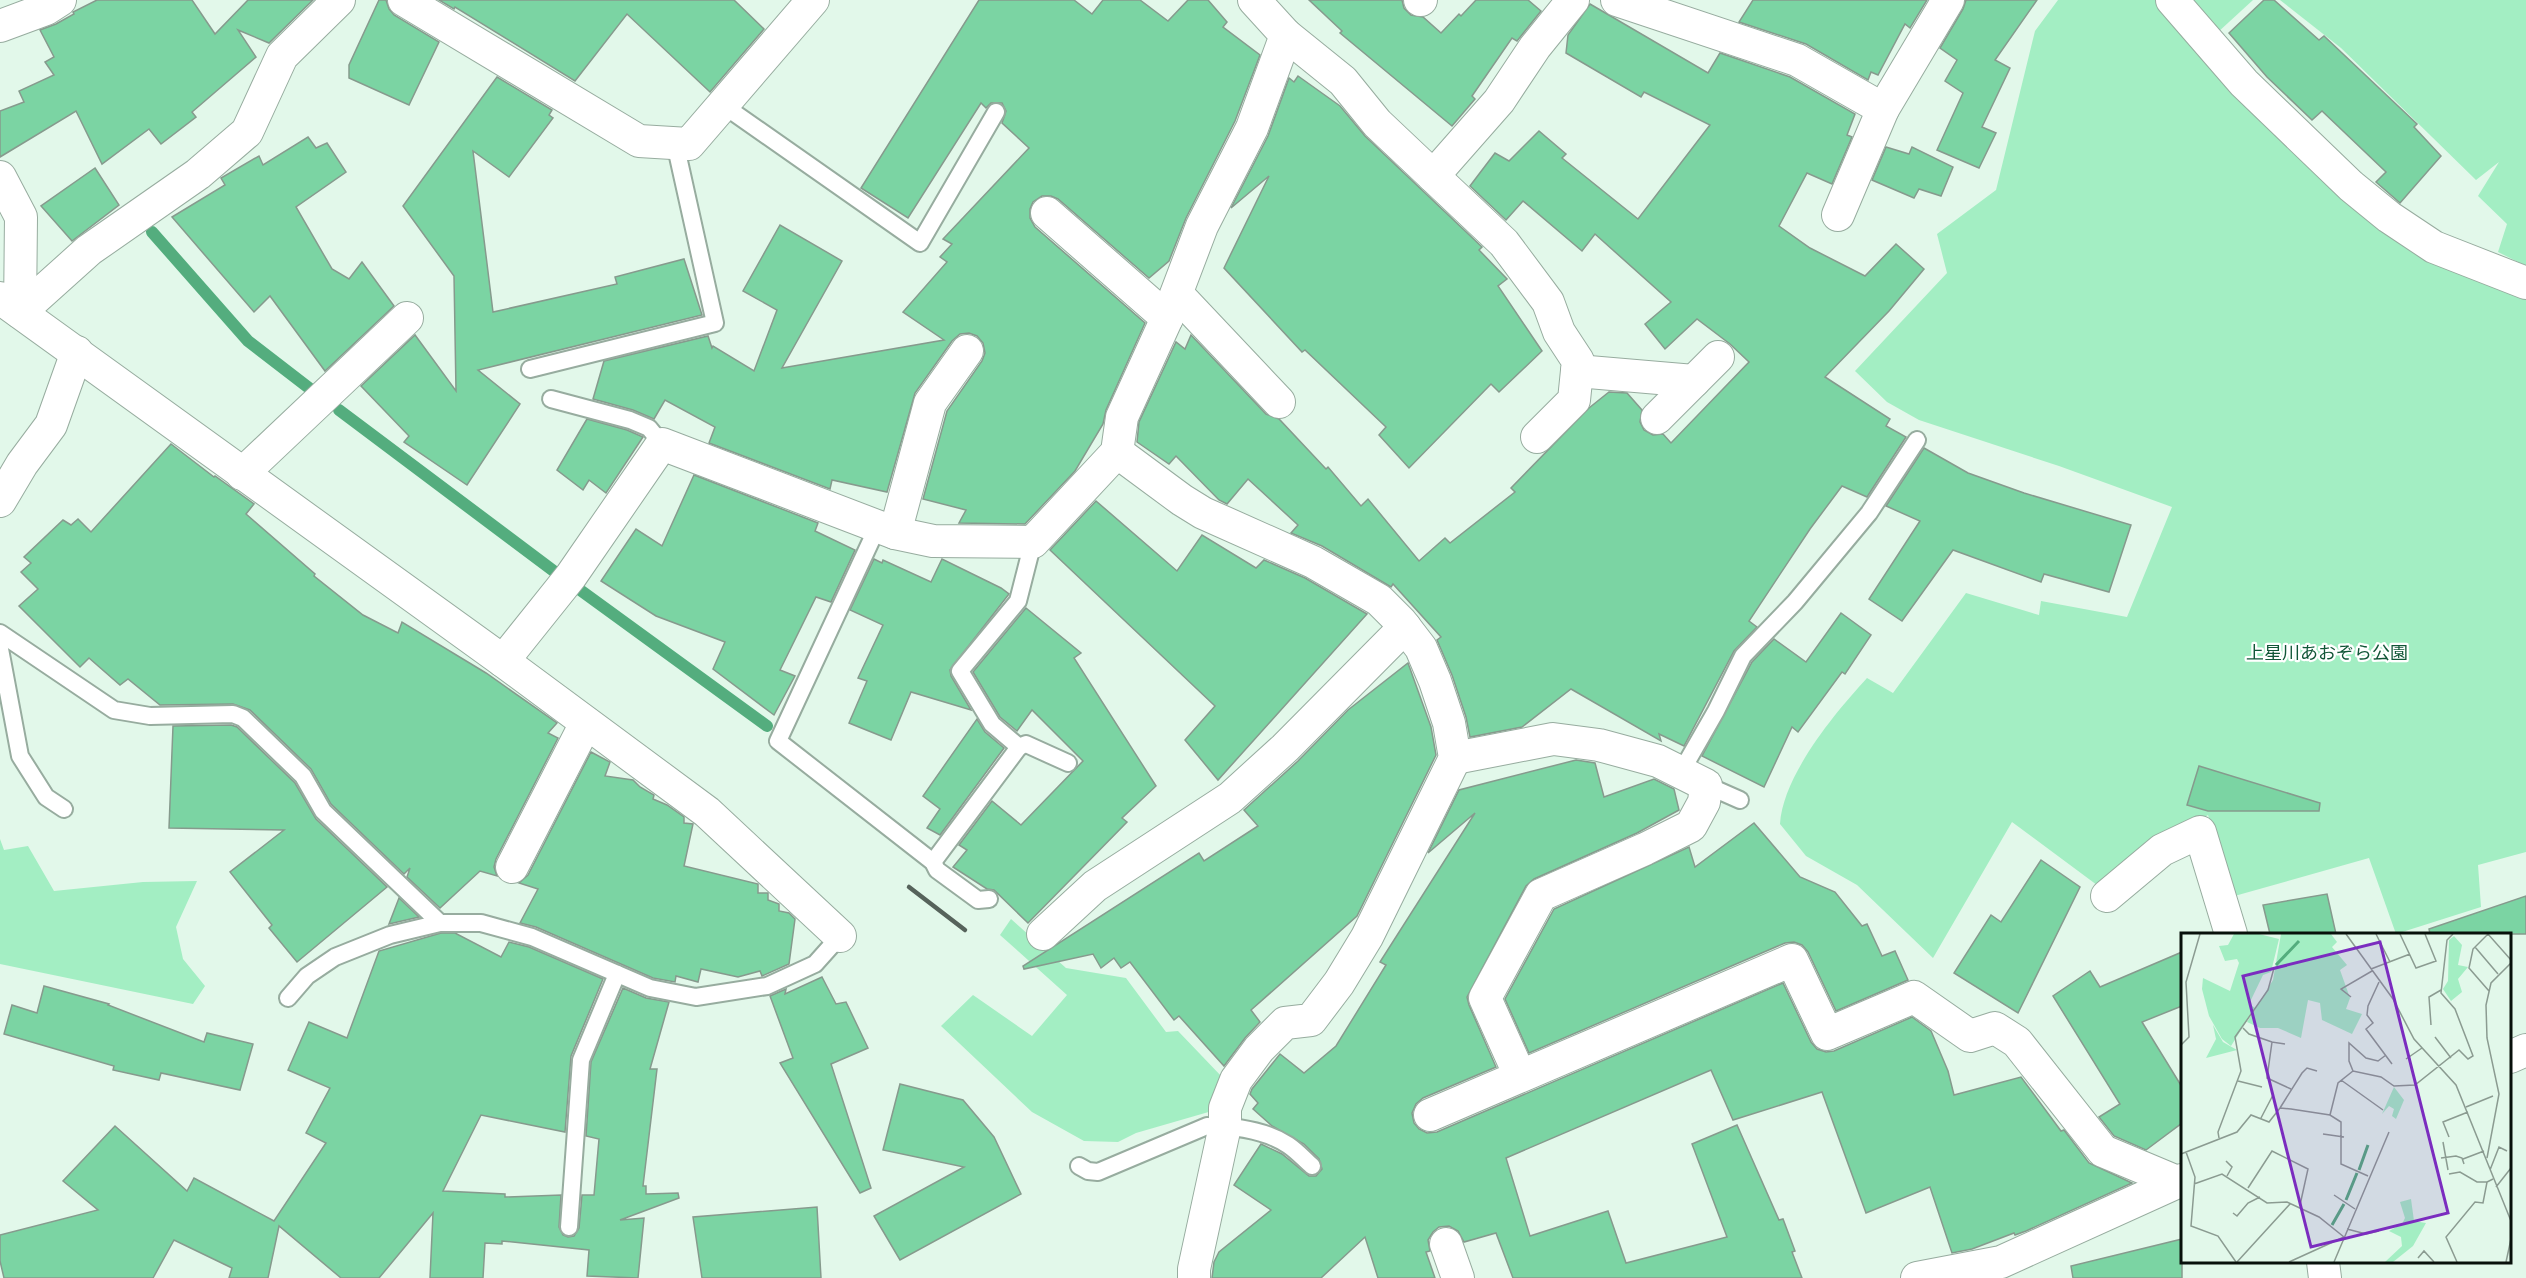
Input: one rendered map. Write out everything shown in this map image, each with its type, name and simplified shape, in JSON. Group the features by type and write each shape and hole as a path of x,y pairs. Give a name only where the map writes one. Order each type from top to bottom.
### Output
{"street":[{"path":"0,26 46,9 60,0"},
{"path":"10,305 198,174 247,132 282,56 339,0"},
{"path":"404,0 639,141 689,144 813,0"},
{"path":"1254,0 1286,35 1343,81 1377,123 1504,243 1548,302 1559,332 1578,361 1574,400 1537,437"},
{"path":"1432,176 1499,101 1535,47 1573,0"},
{"path":"1617,0 1797,60 1883,110"},
{"path":"1838,215 1883,110 1948,0"},
{"path":"2172,0 2244,83 2352,186 2389,217 2434,247 2526,283"},
{"path":"502,661 572,576 662,444 886,531 933,541 1033,542 1117,452 1122,417 1172,306 1202,226 1252,129 1286,35"},
{"path":"0,177 21,217 10,305"},
{"path":"1047,213 1172,306 1279,402"},
{"path":"10,305 707,812 840,936"},
{"path":"242,474 407,318"},
{"path":"886,531 930,402 967,351"},
{"path":"0,501 22,464 51,424 77,352"},
{"path":"1657,418 1718,357"},
{"path":"1577,371 1694,381"},
{"path":"1117,452 1203,513 1303,557 1378,600 1405,627 1421,648 1449,723 1455,758 1362,946 1311,1020 1285,1023 1258,1049 1236,1080 1225,1108 1225,1126 1194,1278"},
{"path":"1043,933 1095,886 1230,798 1285,748 1405,627"},
{"path":"512,867 586,723"},
{"path":"1455,758 1553,739 1599,745 1659,760 1693,778 1704,802 1691,826 1541,895 1485,998 1521,1076"},
{"path":"2107,896 2162,850 2200,832 2231,933"},
{"path":"1430,1115 1792,960 1827,1034 1914,997 1970,1036 1990,1024 2017,1042 2103,1151 2180,1181"},
{"path":"2511,1057 2526,1050"},
{"path":"1917,1278 2001,1262 2180,1181"},
{"path":"1446,1244 1458,1278"},
{"path":"2323,1263 2325,1278"}],"lane":[{"path":"723,105 920,243 996,112"},
{"path":"530,369 715,323 675,143"},
{"path":"551,399 630,420 649,428 662,444"},
{"path":"1740,800 1693,778 1716,711 1743,656 1795,602 1869,513 1917,440"},
{"path":"886,531 778,741 933,862 937,870 978,900 989,900"},
{"path":"1019,747 992,724 960,671 1018,601 1033,542"},
{"path":"0,633 114,710 150,716 233,714 243,718 303,776 323,812 440,923"},
{"path":"0,649 20,756 46,797 64,809"},
{"path":"933,862 1019,747 1026,744 1068,764"},
{"path":"288,998 307,976 335,957 390,935 440,923 482,924 532,937 650,988 696,997 767,986 815,964 840,936"},
{"path":"569,1227 581,1060 617,974"},
{"path":"1078,1166 1088,1171 1098,1172 1206,1126 1225,1126 1273,1137 1288,1145 1312,1166"}],"green space":[{"name":"上星川あおぞら公園","path":"2058,0 2163,0 2287,135 2526,292 2526,852 2478,865 2481,907 2396,933 2369,858 2231,897 2220,849 2208,815 2134,857 2101,888 2012,822 1933,958 1857,885 1806,856 1780,824 1783,805 1790,785 1813,746 1840,709 1867,678 1893,693 1966,593 2039,615 2041,601 2127,617 2172,507 2059,466 1919,420 1887,402 1855,371 1947,273 1937,234 1996,190 2035,31"},
{"path":"2190,0 2253,0 2217,33"},
{"path":"2280,0 2526,0 2526,266 2498,252 2507,224 2478,196 2499,162 2476,180 2341,48"},
{"path":"0,839 4,850 28,846 54,891 143,882 197,881 176,927 183,959 205,986 193,1004 0,964"},
{"path":"1011,919 1066,968 1126,978 1166,1032 1178,1031 1223,1078 1212,1111 1136,1133 1118,1142 1084,1141 1032,1112 941,1026 973,995 1032,1036 1067,995 1000,935"}],"building":[{"path":"97,0 192,0 215,34 248,0 313,0 269,43 238,30 256,57 192,112 196,117 161,144 149,129 102,164 76,111 0,157 0,111 24,102 19,91 54,75 45,62 54,57 40,30 56,24"},
{"path":"379,0 386,0 394,15 439,42 409,105 349,78 349,65"},
{"path":"439,0 734,0 764,29 710,92 627,14 575,81 455,7 454,9"},
{"path":"979,0 1074,0 1092,14 1103,0 1140,0 1168,21 1188,0 1208,0 1227,22 1223,27 1260,55 1235,121 1186,218 1169,261 1149,278 1058,199 1042,196 1033,202 1030,218 1035,227 1145,323 1106,410 1103,424 1075,471 1025,524 959,523 966,510 923,499 947,411 982,361 985,353 983,343 977,336 969,333 960,334 952,341 915,393 887,492 832,480 830,489 709,443 715,427 665,400 654,419 633,410 593,399 604,361 708,336 712,348 713,346 754,371 777,310 743,291 780,225 842,261 782,368 944,340 903,312 947,262 940,257 952,244 943,239 1029,148 1002,123 1006,111 1002,103 991,103 986,108 981,103 908,218 861,188"},
{"path":"1309,0 1402,0 1404,8 1411,15 1423,17 1441,33 1476,0 1528,0 1541,11 1517,41 1512,38 1472,96 1475,99 1452,126 1340,33 1342,31"},
{"path":"1753,0 1927,0 1910,28 1905,24 1878,75 1871,72 1868,80 1806,44 1739,22"},
{"path":"1966,0 2037,0 1995,60 2010,68 1982,127 1996,133 1979,168 1937,150 1963,93 1945,81 1957,60 1940,48"},
{"path":"2264,0 2274,0 2319,40 2324,36 2417,124 2414,127 2441,156 2400,203 2376,182 2386,172 2322,111 2312,120 2267,77 2229,33"},
{"path":"1590,4 1708,73 1720,53 1790,77 1855,114 1847,135 1852,137 1832,184 1807,173 1779,226 1810,248 1865,276 1896,244 1924,269 1889,311 1825,377 1890,419 1886,426 1906,437 1867,497 1842,486 1810,529 1749,621 1757,627 1734,651 1684,746 1659,734 1661,741 1571,689 1522,727 1470,737 1452,675 1437,640 1441,637 1393,584 1391,587 1322,546 1291,533 1298,525 1248,479 1227,504 1219,500 1176,456 1169,464 1137,442 1139,422 1176,342 1185,349 1191,335 1266,414 1279,419 1326,469 1328,467 1361,506 1368,499 1419,561 1445,538 1450,543 1515,492 1511,488 1589,408 1609,392 1627,393 1642,410 1640,422 1644,430 1653,435 1663,434 1671,443 1749,362 1697,319 1665,349 1645,324 1671,302 1595,234 1582,251 1523,201 1506,220 1470,186 1495,153 1509,161 1539,131 1566,154 1562,158 1638,219 1710,125 1644,92 1641,97 1566,53 1568,35"},
{"path":"1298,76 1340,106 1365,136 1482,247 1479,250 1507,279 1498,286 1542,351 1499,392 1491,384 1409,468 1379,435 1386,427 1305,350 1302,352 1224,268 1269,176 1231,208 1268,136 1289,78 1294,82"},
{"path":"497,77 552,110 549,115 553,118 509,177 473,151 493,312 617,284 615,277 684,259 702,315 478,370 520,404 467,485 404,442 409,436 361,386 415,335 456,391 454,276 403,206"},
{"path":"308,137 316,148 327,143 346,172 296,207 332,269 349,279 362,262 394,306 325,371 270,296 254,312 172,217 225,185 221,178 259,156 263,165"},
{"path":"1886,147 1909,154 1912,147 1953,167 1941,196 1919,189 1914,198 1872,180"},
{"path":"95,168 119,205 72,241 41,206"},
{"path":"587,419 643,437 606,493 589,480 583,490 557,470"},
{"path":"171,444 254,504 246,514 315,574 314,576 363,615 398,633 402,622 486,673 557,723 548,733 558,738 496,859 494,867 497,876 480,871 440,908 407,877 410,868 404,874 331,804 311,769 250,710 233,704 160,705 128,679 120,685 89,658 80,667 19,606 38,589 21,572 31,563 24,557 63,520 71,525 78,519 91,532"},
{"path":"1924,448 1968,473 2024,493 2131,525 2109,592 2044,574 2041,582 1953,550 1902,621 1869,599 1920,521 1886,506"},
{"path":"694,475 818,523 815,531 855,550 831,602 816,597 780,670 795,676 774,715 713,669 725,642 656,616 601,581 636,529 662,546"},
{"path":"1096,501 1177,571 1202,535 1256,568 1264,560 1305,578 1367,614 1218,780 1185,740 1215,706 1050,550"},
{"path":"874,559 882,563 883,560 931,582 942,559 1009,594 950,670 951,676 971,710 911,692 891,740 849,723 867,681 858,678 883,625 850,610"},
{"path":"1026,608 1081,653 1074,658 1156,786 1122,818 1127,822 1028,923 994,890 987,889 953,867 967,850 959,845 992,801 1021,825 1083,761 1032,710 1017,731 1000,717 973,672"},
{"path":"1841,613 1871,635 1845,674 1842,672 1798,732 1792,727 1764,787 1702,756 1752,662 1774,639 1806,662"},
{"path":"1408,663 1431,727 1436,755 1357,916 1251,1010 1260,1022 1224,1066 1179,1016 1174,1020 1130,962 1121,968 1114,958 1101,968 1093,954 1024,969 1023,966 1199,853 1204,861 1258,826 1244,810 1298,761 1348,710"},
{"path":"977,719 985,732 1004,748 940,835 927,828 940,809 923,796"},
{"path":"231,725 237,727 295,783 316,819 387,887 297,962 269,928 272,925 230,872 284,830 169,828 173,726"},
{"path":"591,752 610,762 605,776 633,780 654,795 653,799 667,805 684,817 684,823 693,824 684,866 758,884 758,893 768,893 768,900 779,904 779,911 789,913 795,919 789,964 762,976 760,971 738,977 701,969 698,982 676,976 675,982 653,978 536,927 520,923 538,889 519,883 528,875"},
{"path":"1576,760 1595,763 1604,797 1654,779 1674,789 1679,810 1637,833 1534,879 1526,886 1467,997 1496,1067 1423,1098 1416,1104 1412,1113 1414,1123 1419,1129 1427,1133 1437,1132 1783,983 1811,1042 1817,1049 1826,1052 1834,1051 1912,1017 1931,1031 1948,1071 1954,1095 2021,1077 2061,1131 2064,1130 2089,1163 2132,1183 2026,1231 2015,1235 2014,1233 1972,1249 1952,1253 1930,1187 1866,1213 1822,1092 1733,1120 1711,1070 1506,1158 1530,1236 1608,1211 1626,1263 1727,1237 1692,1144 1737,1125 1779,1220 1783,1219 1802,1278 1513,1278 1496,1233 1464,1242 1458,1231 1449,1226 1439,1227 1428,1240 1430,1251 1426,1252 1435,1278 1378,1278 1365,1237 1321,1278 1212,1278 1214,1262 1219,1252 1271,1210 1234,1185 1261,1144 1282,1154 1309,1176 1316,1176 1322,1169 1319,1159 1304,1144 1272,1126 1253,1109 1258,1103 1250,1094 1252,1089 1280,1054 1304,1073 1336,1046 1386,965 1380,962 1475,813 1428,853 1459,790"},
{"path":"2199,766 2320,803 2319,811 2208,811 2187,805"},
{"path":"1754,823 1800,877 1835,892 1862,926 1867,924 1882,956 1895,951 1908,980 1836,1011 1808,952 1802,945 1794,942 1785,943 1529,1053 1505,999 1554,909 1689,847 1695,867"},
{"path":"2041,860 2080,887 2018,1013 1954,973 1991,915 2001,922"},
{"path":"2327,894 2336,933 2270,933 2263,905"},
{"path":"2526,896 2526,934 2430,933 2429,929"},
{"path":"399,898 419,917 389,924"},
{"path":"441,933 455,933 501,957 509,942 529,947 603,979 571,1056 565,1132 481,1115 443,1191 505,1194 505,1197 561,1195 559,1227 563,1235 568,1237 574,1236 579,1228 582,1195 594,1195 599,1139 586,1136 591,1062 623,988 646,998 669,1002 650,1069 657,1069 643,1186 646,1186 646,1194 678,1193 679,1198 620,1220 644,1218 638,1278 587,1276 589,1250 502,1241 502,1244 485,1243 483,1278 430,1278 433,1213 379,1278 341,1278 279,1226 268,1278 229,1278 232,1268 174,1240 153,1278 4,1278 0,1261 0,1235 98,1210 63,1181 115,1126 187,1191 194,1178 274,1221 326,1143 306,1133 330,1088 288,1070 309,1022 347,1038 379,951"},
{"path":"2181,952 2181,1006 2142,1022 2181,1085 2181,1124 2146,1150 2114,1136 2099,1117 2120,1104 2053,996 2090,971 2100,987"},
{"path":"822,977 836,1004 846,1002 868,1048 831,1064 871,1188 860,1193 780,1063 793,1058 770,996 786,989 785,994"},
{"path":"44,986 109,1004 204,1042 207,1033 253,1044 240,1090 161,1073 159,1080 113,1070 114,1066 4,1034 12,1005 37,1013"},
{"path":"900,1084 963,1100 994,1137 1021,1194 900,1260 874,1216 964,1167 883,1150"},
{"path":"817,1207 821,1278 702,1278 693,1217"},
{"path":"2181,1239 2182,1278 2073,1278 2071,1266"}],"waterway":[{"path":"152,232 248,341 309,388"},
{"path":"339,410 559,575"},
{"path":"576,587 767,726"}],"railway":[{"path":"909,887 965,930"}]}
